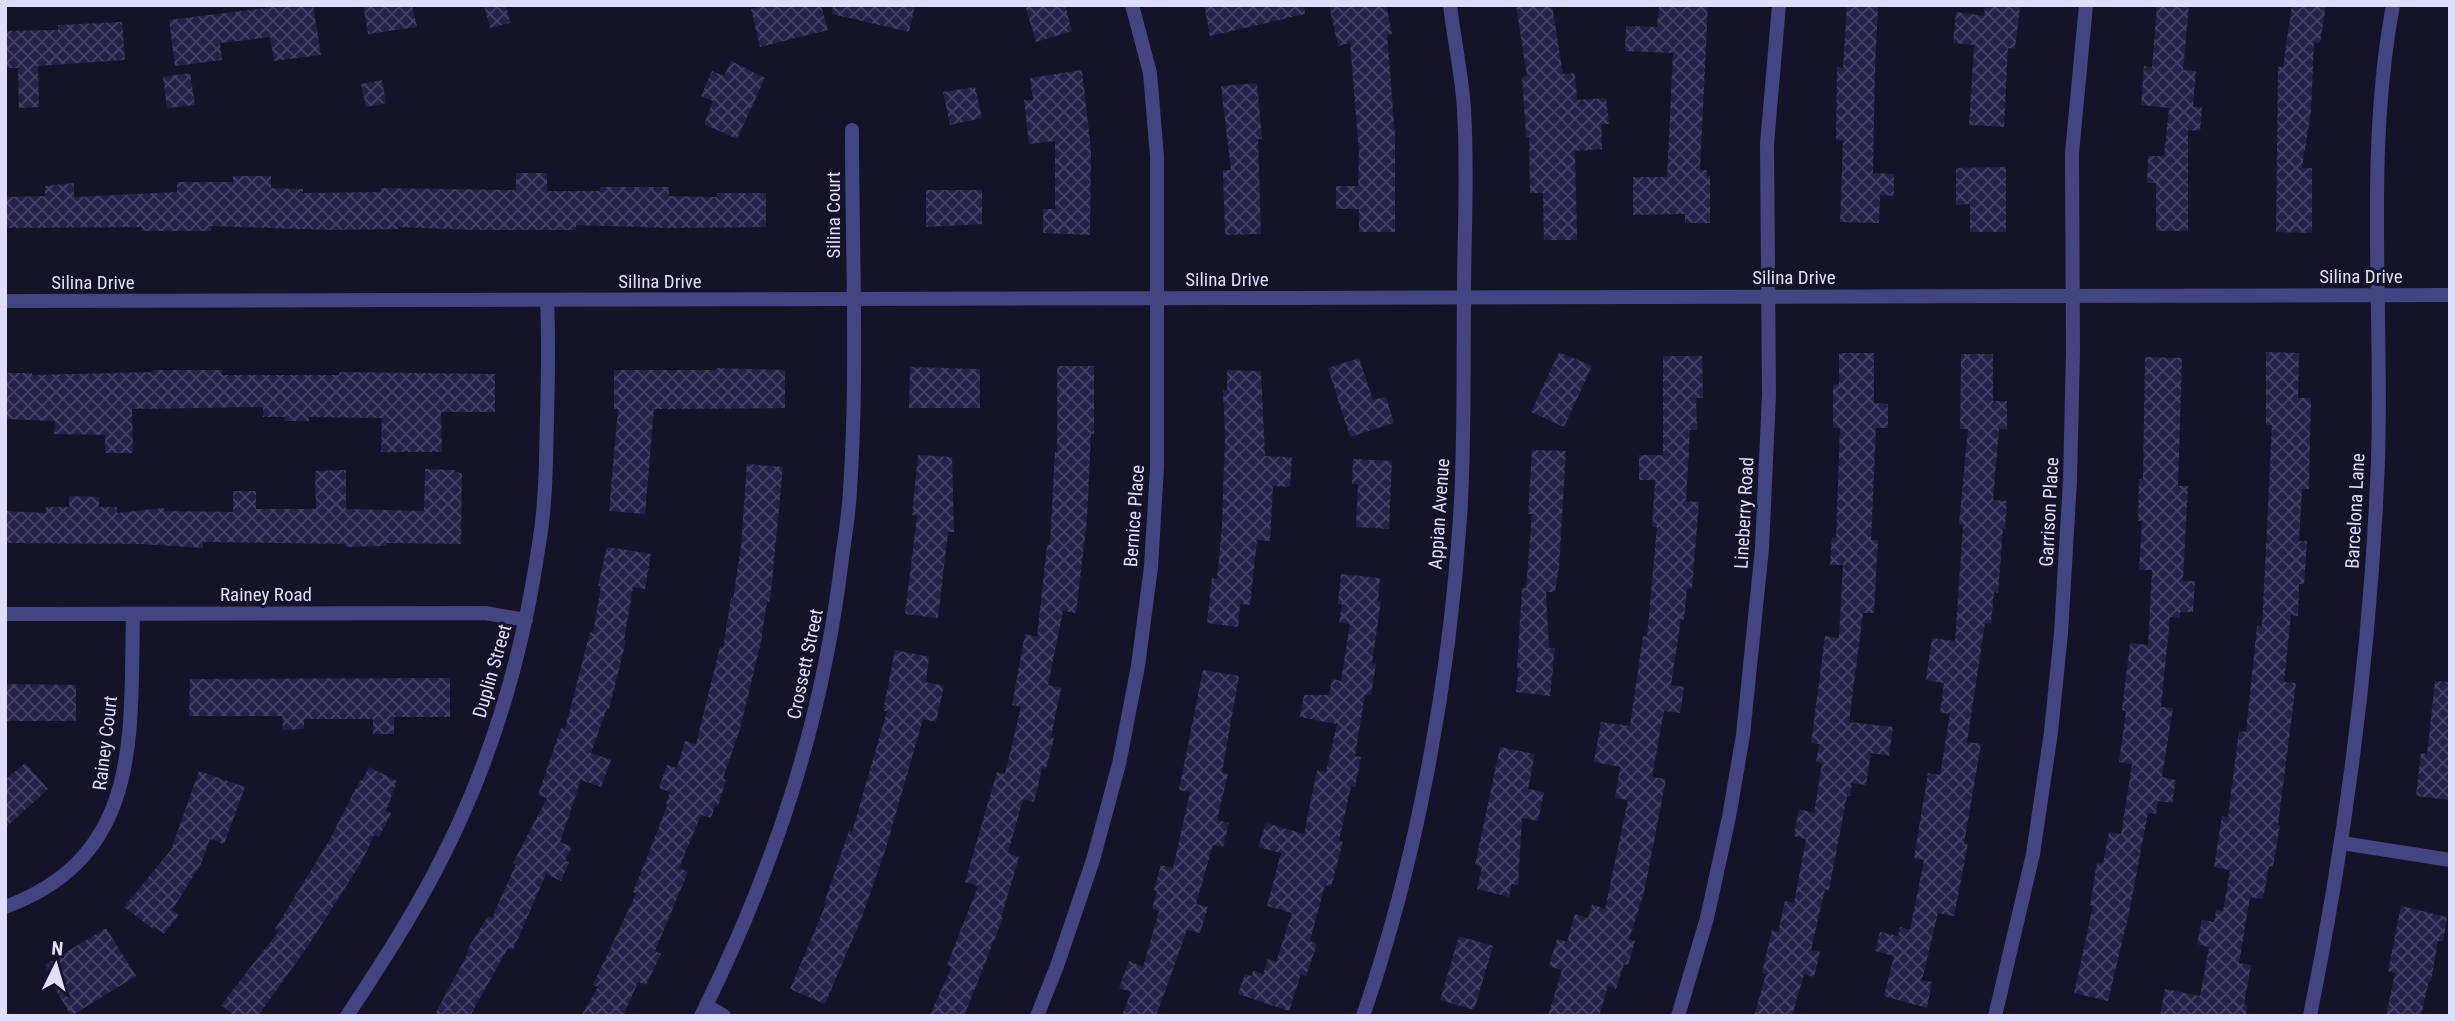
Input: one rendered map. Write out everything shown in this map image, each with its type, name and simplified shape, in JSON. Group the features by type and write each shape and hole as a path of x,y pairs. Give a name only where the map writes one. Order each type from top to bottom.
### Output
{"street":[{"name":"Bernice Place","path":"1037,1016 1093,860 1119,764 1138,666 1151,567 1157,468 1156,142 1150,73 1132,5"},
{"name":"Appian Avenue","path":"1363,1016 1406,867 1430,755 1444,665 1460,519 1464,402 1464,109 1450,5"},
{"name":"Lineberry Road","path":"1678,1016 1707,918 1730,817 1743,736 1762,548 1769,395 1767,144 1779,5"},
{"name":"Garrison Place","path":"1995,1016 2033,854 2051,732 2061,633 2070,480 2072,153 2086,5"},
{"name":"Barcelona Lane","path":"2310,1016 2342,843 2368,638 2378,458 2379,104 2393,5"},
{"name":"Silina Court","path":"852,130 852,300"},
{"name":"Silina Drive","path":"5,302 2450,295"},
{"name":"Crossett Street","path":"704,1011 765,874 792,797 814,718 837,606 850,492 854,396 852,300"},
{"name":"Duplin Street","path":"347,1016 392,948 435,872 474,788 501,713 526,620 540,542 546,467 547,301"},
{"name":"Rainey Road","path":"5,614 485,613 526,620"},
{"name":"Rainey Court","path":"5,907 26,900 56,882 81,859 102,832 117,801 126,763 131,710 133,614"},
{"path":"2342,843 2450,860"},
{"path":"704,1011 724,1016"}],"building":[{"path":"265,5 313,5 321,55 274,61 270,37 220,43 222,60 175,66 169,20 266,8"},
{"path":"363,5 412,5 417,27 368,34"},
{"path":"484,5 506,5 510,23 490,28"},
{"path":"768,5 821,5 828,30 760,47 751,9"},
{"path":"833,5 915,5 909,32 832,14"},
{"path":"1025,5 1065,5 1072,31 1036,42"},
{"path":"1204,5 1304,5 1305,14 1210,36"},
{"path":"1329,5 1386,5 1392,34 1387,35 1395,136 1395,232 1359,232 1359,209 1336,209 1336,186 1358,186 1359,152 1350,43 1338,46"},
{"path":"1516,5 1552,5 1563,74 1575,73 1577,100 1606,98 1609,124 1601,124 1602,149 1575,151 1577,240 1544,240 1543,193 1530,193 1529,137 1526,137 1522,77 1527,76"},
{"path":"1659,5 1708,5 1700,170 1707,170 1707,176 1710,176 1710,223 1685,223 1685,214 1633,215 1633,177 1667,177 1673,53 1625,51 1626,26 1657,27"},
{"path":"1847,5 1878,5 1873,173 1894,174 1894,196 1880,195 1879,223 1840,222 1843,141 1836,140 1837,67 1843,68"},
{"path":"1985,5 2020,5 2015,49 2008,48 2004,127 1969,125 1974,45 1953,43 1956,12 1984,16"},
{"path":"2157,5 2189,5 2183,70 2196,71 2193,107 2202,107 2200,131 2188,130 2188,231 2156,231 2156,183 2147,183 2148,156 2164,156 2169,108 2141,105 2144,66 2152,67"},
{"path":"2292,5 2326,5 2320,43 2314,42 2311,111 2302,168 2312,168 2312,233 2276,232 2278,67 2283,67"},
{"path":"122,22 125,60 38,66 39,107 19,108 18,68 5,68 5,31 58,30 58,25"},
{"path":"731,61 765,78 737,139 704,124 713,101 701,96 712,71 724,76"},
{"path":"1082,70 1091,150 1090,235 1043,233 1043,209 1055,209 1055,141 1029,144 1024,100 1033,100 1030,78"},
{"path":"190,73 195,105 167,108 163,77"},
{"path":"382,80 386,103 366,107 361,84"},
{"path":"1257,83 1262,139 1258,139 1261,234 1225,235 1223,170 1231,170 1221,86"},
{"path":"975,87 982,118 950,125 943,92"},
{"path":"2006,167 2006,232 1970,232 1970,204 1956,205 1956,168"},
{"path":"516,173 547,173 547,191 600,191 600,187 669,187 669,196 717,197 717,193 766,193 766,227 576,225 576,230 398,227 330,230 211,226 211,231 142,231 142,227 5,228 5,197 45,196 45,186 74,183 74,197 177,192 177,182 233,182 233,176 271,176 271,188 303,189 303,193 381,192 381,188 516,190"},
{"path":"926,190 982,190 982,224 926,227"},
{"path":"1559,352 1592,366 1564,427 1531,412"},
{"path":"2266,352 2299,353 2298,398 2311,398 2309,489 2302,489 2299,541 2307,541 2304,584 2299,584 2298,616 2291,615 2284,682 2296,683 2280,825 2273,867 2269,866 2263,899 2250,897 2239,963 2251,965 2244,1005 2247,1005 2246,1016 2160,1016 2165,989 2200,996 2209,947 2197,944 2202,920 2214,922 2216,910 2223,911 2230,870 2214,867 2222,816 2228,817 2239,731 2246,732 2257,626 2262,627 2272,425 2266,425"},
{"path":"1839,353 1874,353 1874,403 1888,404 1888,428 1876,428 1871,540 1878,540 1874,613 1863,613 1849,722 1893,727 1889,756 1871,753 1866,785 1852,783 1850,796 1847,796 1829,890 1825,889 1811,950 1820,952 1814,977 1804,974 1792,1016 1754,1016 1766,974 1762,973 1772,930 1778,932 1785,901 1794,903 1806,839 1794,836 1799,809 1814,813 1822,763 1816,762 1819,744 1811,743 1825,636 1839,638 1843,565 1830,565 1832,537 1836,538 1840,428 1833,428 1833,385 1839,384"},
{"path":"1961,354 1993,354 1993,401 2007,401 2007,429 1999,429 1993,500 2007,501 1998,593 1994,592 1991,623 1985,623 1967,742 1981,744 1964,844 1968,844 1954,916 1938,913 1922,980 1932,982 1927,1008 1884,996 1894,956 1875,951 1880,932 1898,936 1900,927 1910,930 1924,860 1914,858 1928,773 1940,775 1950,714 1940,712 1944,683 1926,680 1932,638 1955,641 1963,525 1959,524 1968,429 1960,429"},
{"path":"1663,356 1702,356 1703,398 1696,398 1697,430 1690,430 1686,501 1699,502 1692,589 1687,588 1684,620 1681,619 1671,685 1684,687 1680,713 1664,711 1652,777 1666,779 1644,893 1629,939 1635,941 1628,965 1624,964 1616,989 1608,986 1599,1016 1548,1016 1562,970 1549,966 1557,939 1567,942 1575,914 1588,918 1592,904 1605,909 1628,800 1615,798 1620,767 1594,762 1601,722 1630,726 1643,636 1647,637 1657,527 1652,527 1655,480 1639,480 1639,455 1663,455"},
{"path":"2145,357 2182,358 2178,486 2188,486 2183,581 2195,581 2193,612 2180,612 2180,618 2170,617 2161,707 2173,708 2162,777 2176,780 2172,803 2158,801 2156,814 2148,813 2129,913 2108,1001 2074,993 2093,906 2090,905 2097,862 2103,863 2109,832 2121,834 2132,764 2119,762 2126,711 2122,710 2130,643 2148,645 2152,570 2139,570 2142,521 2138,521 2139,479 2143,479"},
{"path":"1359,358 1373,400 1386,397 1394,423 1350,437 1328,368"},
{"path":"1057,366 1094,366 1094,434 1091,434 1087,520 1076,613 1063,611 1048,685 1061,688 1051,737 1054,738 1046,769 1042,768 1034,802 1023,799 1008,853 1019,857 1003,918 964,1016 929,1016 952,967 947,965 978,886 965,882 997,772 1005,774 1021,707 1012,705 1025,634 1037,637 1047,545 1050,545 1057,452"},
{"path":"910,367 980,369 980,408 909,408"},
{"path":"222,370 222,375 339,375 339,372 495,374 495,412 441,412 442,452 381,452 382,418 309,417 309,421 285,421 285,417 263,417 263,407 132,409 133,453 105,453 105,435 54,434 55,421 5,419 5,373 32,375"},
{"path":"614,370 785,370 785,408 654,409 645,514 609,511 618,409 614,409"},
{"path":"1227,370 1261,371 1265,456 1292,457 1290,487 1273,486 1270,541 1257,540 1250,605 1240,604 1238,627 1207,623 1212,578 1217,579 1222,527 1225,435 1223,390 1227,390"},
{"path":"1532,450 1566,451 1559,567 1555,592 1546,592 1549,648 1555,648 1550,696 1516,692 1522,588 1526,588 1532,514 1528,514"},
{"path":"918,455 952,457 954,532 948,532 938,618 905,614 917,516 912,515"},
{"path":"1353,459 1392,461 1389,529 1356,527 1358,484 1352,484"},
{"path":"747,464 783,467 770,602 767,601 761,642 740,729 723,778 726,780 718,806 715,805 711,818 701,815 679,868 688,872 655,951 661,954 646,985 638,982 623,1016 581,1016 598,987 593,985 636,894 633,892 668,804 670,792 659,788 667,765 677,768 685,741 696,744 720,647 723,648 731,598 733,599 741,546"},
{"path":"425,469 455,470 462,473 461,544 387,543 387,546 345,547 345,544 203,542 203,548 141,544 5,543 5,511 46,513 46,507 69,507 69,496 99,497 99,507 117,507 117,513 164,508 164,511 233,512 233,491 256,491 256,509 316,509 315,471 346,470 346,509 424,511"},
{"path":"607,547 651,554 645,589 633,587 624,640 626,641 609,709 607,708 591,753 611,760 601,787 581,780 560,842 572,847 565,861 569,862 561,881 546,874 513,950 508,948 470,1016 434,1016 469,951 467,950 488,916 492,918 516,864 513,863 547,798 538,795 561,728 565,729 590,632 593,633 601,586 598,586"},
{"path":"1341,574 1380,578 1378,601 1381,601 1372,663 1376,664 1371,695 1365,694 1355,756 1361,757 1355,787 1351,786 1339,841 1343,842 1331,887 1325,885 1310,941 1317,944 1306,976 1301,974 1289,1011 1238,994 1245,974 1252,976 1253,971 1263,974 1268,959 1276,962 1292,913 1267,906 1281,853 1258,847 1266,823 1304,834 1317,770 1326,772 1337,724 1300,717 1304,695 1329,695 1332,679 1341,681 1350,624 1339,623 1342,604 1338,604"},
{"path":"895,650 929,657 926,682 944,686 936,722 923,719 886,848 862,917 825,1004 790,989 826,904 824,903 849,831 852,832 887,711 883,711"},
{"path":"1203,670 1239,676 1222,772 1228,774 1217,820 1229,823 1223,847 1213,845 1196,904 1208,907 1200,933 1187,930 1156,1016 1122,1016 1131,992 1119,988 1129,961 1143,967 1159,911 1152,909 1161,865 1173,868 1190,792 1179,790"},
{"path":"450,678 450,717 394,717 394,734 373,734 373,719 304,719 304,729 283,730 282,716 189,716 190,679"},
{"path":"2435,681 2450,682 2450,800 2416,796 2421,753 2427,754"},
{"path":"5,684 76,685 76,721 5,721"},
{"path":"1500,747 1535,754 1528,789 1544,792 1538,821 1522,818 1518,885 1512,884 1509,897 1477,889 1482,867 1475,865"},
{"path":"25,763 48,789 5,828 5,780"},
{"path":"369,767 397,781 386,811 391,813 379,837 374,835 362,861 310,943 258,1016 235,1016 221,1005 279,931 275,929 329,841"},
{"path":"199,771 245,787 224,844 210,839 201,864 172,910 179,915 164,934 124,907 171,850"},
{"path":"2401,906 2447,917 2443,941 2438,941 2421,1016 2386,1016 2395,973 2388,971"},
{"path":"106,928 136,976 71,1016 48,976 51,975 45,965"},
{"path":"1459,936 1493,946 1474,1010 1440,1000"}]}
